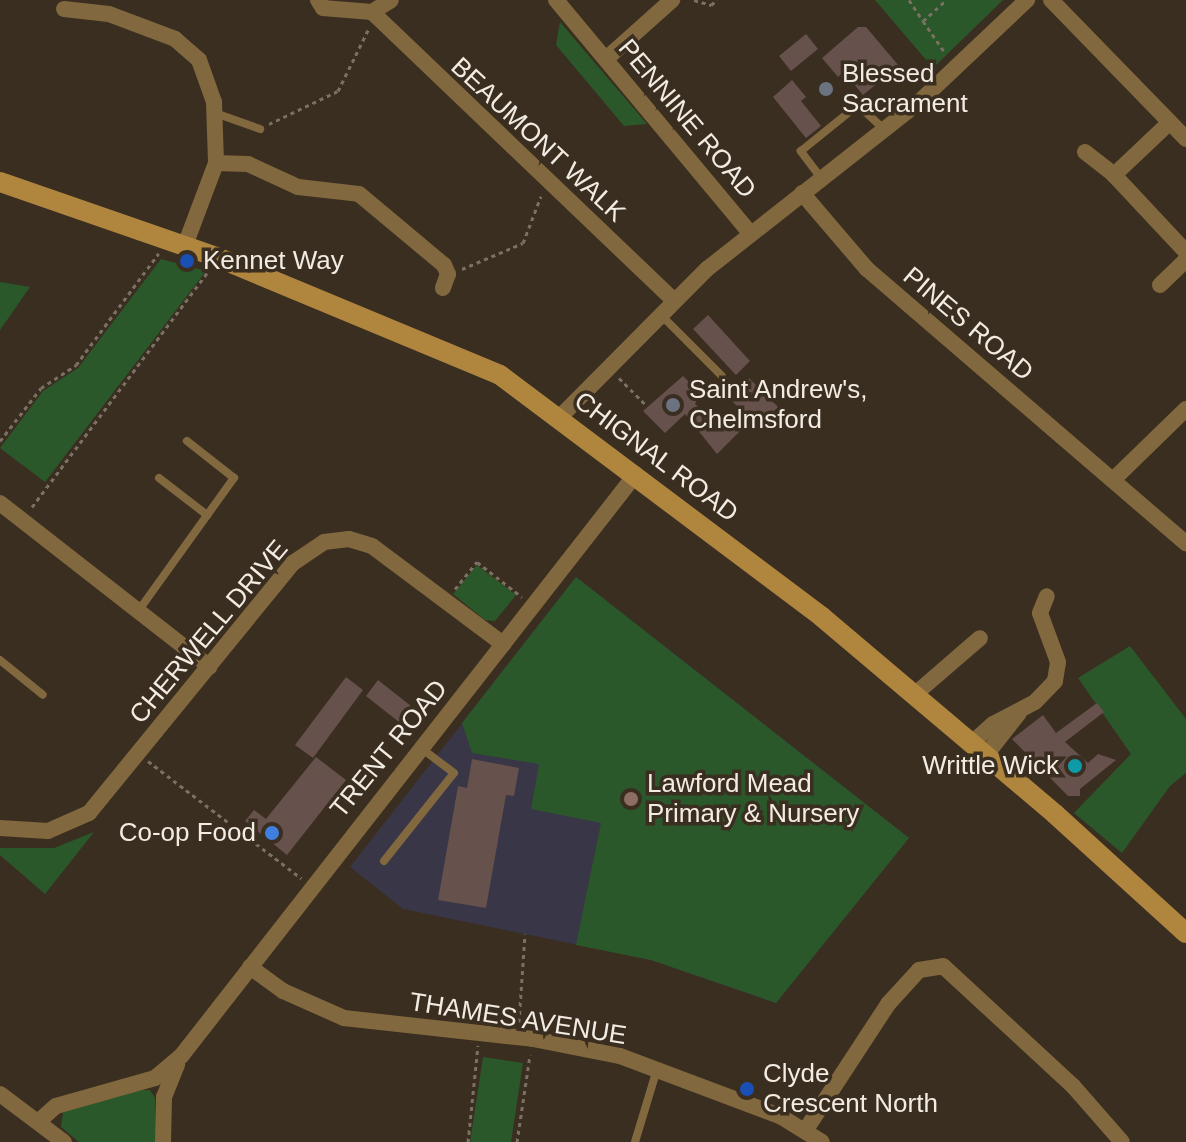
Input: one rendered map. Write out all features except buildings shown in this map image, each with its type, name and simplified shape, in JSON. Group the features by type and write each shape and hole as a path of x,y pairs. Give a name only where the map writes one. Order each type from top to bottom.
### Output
{"street":[{"path":"318,0 323,8 374,15 391,0"},
{"name":"PENNINE ROAD","path":"556,0 750,233"},
{"path":"606,59 672,0"},
{"path":"560,417 674,301 750,233 884,130 1027,0"},
{"path":"1051,0 1185,137"},
{"path":"64,9 109,14 175,39 199,60 215,112 216,163 175,244"},
{"name":"BEAUMONT WALK","path":"374,15 674,301"},
{"path":"1114,175 1169,123"},
{"path":"1085,152 1114,175 1186,252"},
{"path":"216,163 248,164 298,187 359,194 446,281"},
{"name":"CHIGNAL ROAD","path":"0,182 219,258 484,366 560,417 822,617 979,749 1186,933"},
{"name":"PINES ROAD","path":"802,193 867,269 1115,478 1186,543"},
{"path":"1160,285 1186,260"},
{"path":"1115,478 1186,409"},
{"name":"TRENT ROAD","path":"163,1142 165,1088 182,1055 310,885 636,474"},
{"path":"0,503 210,667"},
{"name":"CHERWELL DRIVE","path":"0,828 48,831 89,813 293,563 324,542 349,539 372,546 448,598 503,644"},
{"path":"979,749 1050,689 1058,671 1040,613 1047,596"},
{"path":"914,695 980,638"},
{"path":"805,1131 888,1004 919,970 943,966 1073,1086 1122,1142"},
{"name":"THAMES AVENUE","path":"250,967 283,991 344,1018 525,1039 657,1068 780,1116 822,1142"},
{"name":"TRENT ROAD","path":"38,1122 56,1106 155,1078 182,1055"},
{"path":"0,1094 64,1142"}],"lane":[{"path":"821,178 801,151 858,105 884,130"},
{"path":"215,112 260,129"},
{"path":"660,315 722,376"},
{"path":"139,610 234,478 187,441"},
{"path":"159,478 207,515"},
{"path":"0,660 43,695"},
{"path":"384,861 454,773 421,748"},
{"path":"635,1142 657,1068"}],"path":[{"path":"694,0 711,5 717,0"},
{"path":"909,0 957,66"},
{"path":"923,21 946,0"},
{"path":"260,129 338,91 374,15"},
{"path":"446,281 523,243 547,182"},
{"path":"0,441 41,388 76,365 147,273 175,244"},
{"path":"22,519 219,258"},
{"path":"608,366 647,406"},
{"path":"448,598 477,562 533,605"},
{"path":"139,754 310,885"},
{"path":"517,1142 525,1039 525,934"},
{"path":"468,1142 480,1034"}],"shaded area":[{"name":"Lawford Mead Primary & Nursery","path":"576,577 909,838 776,1003 651,960 403,909 350,867"}],"green space":[{"path":"875,0 1003,0 933,68"},
{"path":"560,22 647,124 624,126 556,45"},
{"path":"161,259 206,271 45,482 0,448 43,391 78,368"},
{"path":"0,282 30,287 0,330"},
{"path":"477,565 516,595 495,621 485,620 453,594"},
{"name":"Lawford Mead Primary & Nursery","path":"576,577 909,838 776,1003 651,960 576,945 601,823 531,809 539,764 472,753 462,723"},
{"path":"1130,646 1186,719 1186,773 1170,786 1122,853 1074,813 1131,754 1078,678"},
{"path":"94,832 45,894 0,855 0,848 54,848"},
{"path":"483,1057 523,1063 511,1142 470,1142"},
{"path":"150,1090 155,1098 156,1142 79,1142 61,1127 63,1112"}],"place":[{"name":"Blessed Sacrament","path":"826,89"},
{"name":"Kennet Way","path":"187,261"},
{"name":"Saint Andrew's, Chelmsford","path":"673,405"},
{"name":"Writtle Wick","path":"1075,766"},
{"name":"Lawford Mead Primary & Nursery","path":"631,799"},
{"name":"Co-op Food","path":"272,833"},
{"name":"Clyde Crescent North","path":"747,1089"}]}
